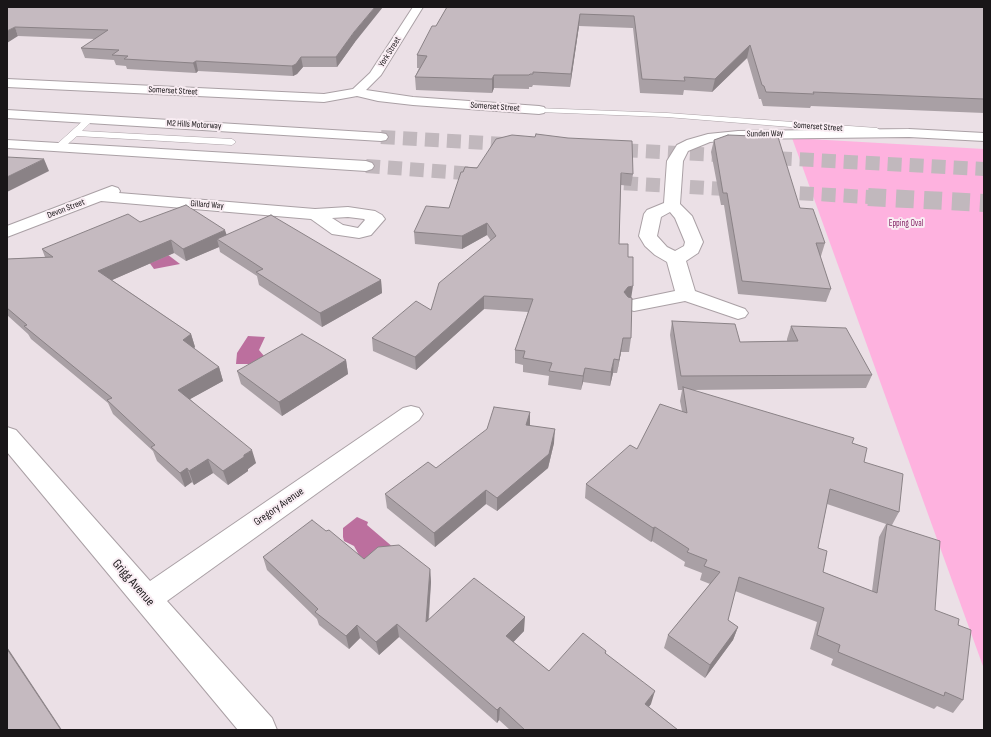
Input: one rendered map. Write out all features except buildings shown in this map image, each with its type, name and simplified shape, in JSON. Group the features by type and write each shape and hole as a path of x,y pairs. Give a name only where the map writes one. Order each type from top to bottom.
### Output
{"main road":[{"name":"York Street","path":"357,92 375,74 418,7"},
{"name":"Somerset Street","path":"7,83 324,98 357,92 378,98 539,110"},
{"name":"M2 Hills Motorway","path":"7,114 381,137"},
{"name":"Somerset Street","path":"909,133 984,137"},
{"name":"Sunden Way","path":"672,205 675,161 682,148 708,138 738,135 909,133"},
{"path":"7,144 366,166"},
{"name":"Devon Street","path":"7,232 125,186"},
{"name":"Gillard Way","path":"99,196 315,214"},
{"path":"676,259 692,249 694,242 683,216 672,205 653,214 648,236 651,242 676,259 686,295"},
{"path":"634,306 686,295 738,313"},
{"name":"Gregory Avenue","path":"147,599 410,414"},
{"name":"Grigg Avenue","path":"7,436 260,730"}],"lane":[{"name":"Somerset Street","path":"539,110 667,115 909,133"},
{"path":"59,148 90,119"},
{"path":"74,133 232,142"}],"green space":[{"name":"Epping Oval","path":"792,138 984,149 984,669"}],"shaded area":[{"path":"159,248 180,264 154,269 143,254"},
{"path":"248,336 265,337 259,350 264,356 255,364 236,364 237,353"},
{"path":"357,517 368,522 367,525 394,548 366,560 360,557 354,546 344,541 343,537 343,528"}],"tunnel":[{"path":"381,137 522,145"},
{"path":"602,149 984,169"},
{"path":"366,166 490,175"},
{"path":"602,182 871,197"},
{"path":"871,197 984,203"},
{"path":"871,197 886,198"}]}
